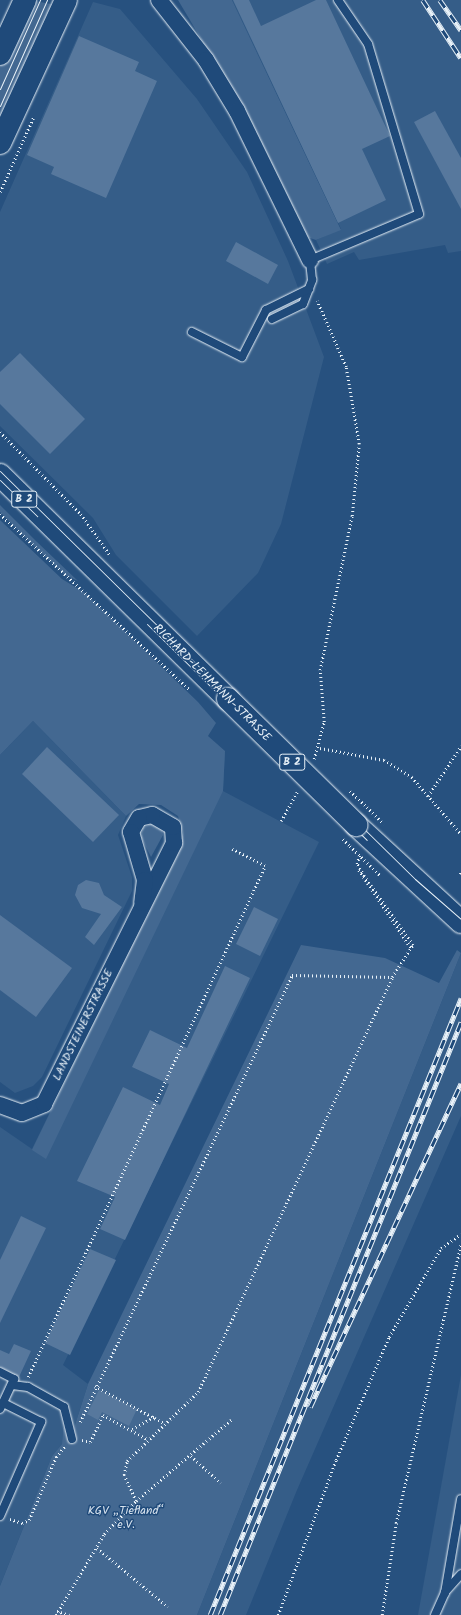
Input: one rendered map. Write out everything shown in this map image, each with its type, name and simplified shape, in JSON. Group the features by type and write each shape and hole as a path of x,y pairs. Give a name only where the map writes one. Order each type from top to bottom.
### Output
{"main road":[{"path":"0,54 25,0"},
{"path":"0,143 66,0"},
{"name":"RICHARD-LEHMANN-STRASSE","path":"0,475 430,897 461,922"}],"street":[{"path":"159,0 206,60 237,111 310,260"},
{"name":"LANDSTEINERSTRASSE","path":"0,1105 22,1113 44,1104 142,903 168,856 175,834 164,820 152,815 139,818 131,832 145,880 142,903"}],"lane":[{"path":"272,319 303,304 309,290 310,260 419,214 368,44 338,0"},
{"path":"192,332 242,357 266,310 309,290"},
{"path":"0,1372 13,1382 28,1387 64,1407 72,1439"},
{"path":"0,1515 41,1422 1,1406 13,1382"},
{"path":"435,1615 445,1593 461,1499"},
{"path":"445,1593 461,1574"}],"path":[{"path":"309,290 346,367 360,444 352,516 320,670 324,722 320,748 313,761"},
{"path":"0,432 81,514 115,560"},
{"path":"0,514 192,692"},
{"path":"428,796 461,746"},
{"path":"320,748 384,760 412,777 461,834"},
{"path":"281,821 299,788"},
{"path":"13,1382 27,1378 265,866 232,849"},
{"path":"136,1501 124,1475 124,1467 147,1439 198,1392 392,977 413,945 357,864 358,856"},
{"path":"0,1515 22,1523 29,1520 56,1457 72,1439 95,1386 292,975 392,977"},
{"path":"278,1615 336,1460 389,1337 441,1248 461,1234"},
{"path":"382,1615 396,1523 461,1244"},
{"path":"95,1386 155,1416 164,1423"},
{"path":"72,1439 90,1442 103,1415 147,1439"},
{"path":"132,1430 155,1416"},
{"path":"56,1615 104,1534 136,1501 191,1456 231,1420"},
{"path":"191,1456 221,1483"},
{"path":"97,1548 168,1607"},
{"path":"57,1611 70,1615"}],"shaded area":[{"path":"232,0 461,0 461,251 448,253 445,245 359,260 354,252 327,264 316,240 341,229"},
{"path":"93,2 120,9 197,99 247,172 288,261 324,357 281,524 258,573 197,636 116,555 93,518 0,426 0,212"},
{"path":"33,721 126,816 118,835 132,877 132,891 42,1077 33,1086 15,1093 0,1082 0,755"},
{"path":"225,751 223,791 319,842 63,1365 88,1384 74,1428 63,1428 62,1444 52,1456 0,1586 0,1127 32,1149"},
{"path":"461,953 461,1116 297,1490 246,1615 197,1615"},
{"path":"461,1375 461,1615 418,1615"}],"green space":[{"path":"30,0 56,5 0,121 0,67"},
{"path":"178,0 232,0 341,230 316,240 307,237 244,111"},
{"path":"0,505 78,581 65,575 34,546 0,512"},
{"path":"0,520 62,579 85,593 198,702 216,723 208,736 225,751 223,791 46,1159 32,1150 178,849 183,833 178,816 161,805 139,804 126,816 33,721 0,755"},
{"path":"151,824 162,829 163,835 151,857 141,837 143,828"},
{"name":"KGV „Tiefland“ e.V.","path":"301,945 385,958 439,983 457,950 461,953 197,1615 0,1615 0,1586 52,1456 62,1444 63,1428 74,1428 88,1384"}],"building":[{"path":"233,0 249,0 261,26 316,0 326,0 390,136 362,149 386,200 338,223"},
{"path":"79,36 139,62 135,71 157,81 106,198 51,174 54,167 27,155"},
{"path":"435,111 461,158 461,209 414,122"},
{"path":"236,242 278,265 268,284 226,261"},
{"path":"20,353 85,419 50,454 0,404 0,372"},
{"path":"47,747 119,815 93,842 22,774"},
{"path":"86,880 99,883 104,895 122,907 94,945 85,937 101,914 82,908 75,895 78,885"},
{"path":"254,907 278,919 260,956 236,944"},
{"path":"0,915 72,968 36,1017 0,990"},
{"path":"225,966 250,978 125,1240 100,1229 115,1197 77,1181 123,1087 160,1105 169,1084 132,1067 150,1030 187,1048"},
{"path":"21,1216 46,1228 0,1323 0,1260"},
{"path":"90,1249 116,1260 70,1355 45,1343"},
{"path":"14,1344 31,1351 19,1377 0,1367 0,1350 9,1354"},
{"path":"99,1390 137,1409 129,1426 102,1412 98,1420 87,1414"}],"tram line":[{"path":"0,89 40,0"},
{"path":"0,106 47,0"},
{"path":"0,471 415,879 461,919"},
{"path":"0,480 37,516"},
{"path":"147,624 367,840"}],"railway":[{"path":"423,0 461,58"},
{"path":"440,0 461,30"},
{"path":"210,1615 461,998"},
{"path":"220,1615 461,1022"},
{"path":"310,1407 461,1083"}]}
